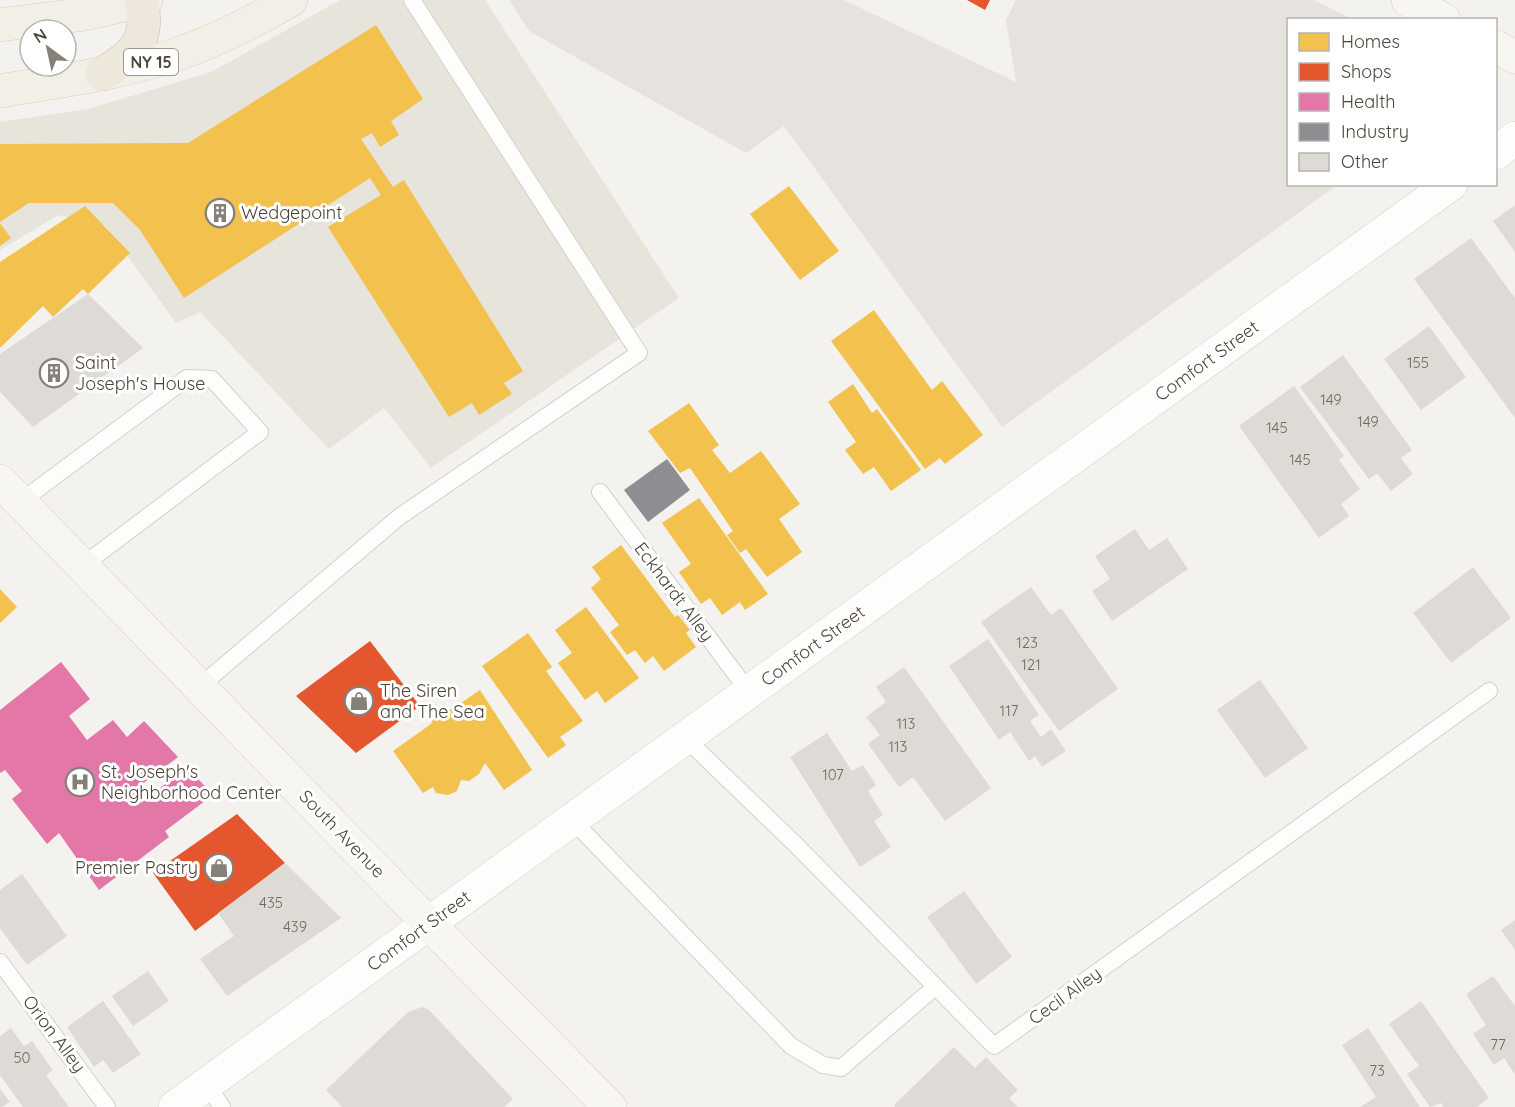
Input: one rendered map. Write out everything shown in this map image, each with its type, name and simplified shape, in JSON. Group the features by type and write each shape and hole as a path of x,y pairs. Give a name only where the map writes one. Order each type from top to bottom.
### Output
{"highway":[{"path":"102,74 119,64 137,46 144,25 143,0"}],"main road":[{"path":"0,25 85,14 143,0"},
{"name":"NY 15","path":"0,91 102,74 166,57 200,45 291,0"},
{"path":"1408,0 1440,18"},
{"path":"1497,48 1515,57"},
{"name":"South Avenue","path":"10,491 429,924 610,1107"}],"street":[{"path":"1497,152 1515,138"},
{"name":"Comfort Street","path":"175,1107 214,1096 429,924 1448,186"}],"lane":[{"path":"199,687 399,517 639,353 412,0"},
{"path":"10,491 187,378 212,379 260,432 82,566"},
{"name":"Eckhardt Alley","path":"600,492 749,692"},
{"name":"Cecil Alley","path":"685,738 795,844 994,1046 1489,691"},
{"path":"572,820 791,1046 823,1065 841,1068 935,987"},
{"name":"Orion Alley","path":"0,962 107,1107"}],"shaded area":[{"name":"Wedgepoint","path":"340,0 485,0 679,298 431,468 384,408 329,449 200,312 176,323 105,225 59,215 0,250 0,122 88,109 211,72"},
{"path":"509,0 844,0 1016,82 1006,20 1016,0 1314,0 1350,18 1287,18 1287,186 1336,186 1002,427 784,126 746,153 529,31"}],"building: Homes":[{"name":"Wedgepoint","path":"376,25 423,99 391,121 399,135 380,147 372,133 361,139 393,187 404,180 523,371 504,383 512,394 479,415 472,403 449,417 328,227 381,195 370,178 184,298 140,230 113,203 29,203 0,222 0,144 188,143"},
{"path":"789,186 839,251 800,280 750,214"},
{"path":"85,206 130,253 88,294 83,289 53,317 43,306 0,348 0,262"},
{"path":"0,223 11,238 0,246"},
{"path":"874,310 932,390 942,381 983,435 945,464 940,458 925,469 831,341"},
{"path":"853,384 872,413 877,409 921,470 891,491 874,467 863,474 845,450 856,442 828,402"},
{"path":"689,403 719,445 712,450 730,473 761,451 800,504 779,519 802,552 767,577 746,549 740,553 727,535 733,531 690,468 680,473 648,431"},
{"path":"699,498 768,594 745,610 740,602 722,615 710,598 701,604 679,572 691,564 662,523"},
{"path":"621,545 675,617 678,615 690,630 686,633 696,647 664,671 653,656 645,663 635,650 627,655 610,632 619,625 591,588 601,579 592,567"},
{"path":"0,589 17,607 0,623"},
{"path":"586,607 639,678 605,703 597,691 585,700 558,663 572,653 555,630"},
{"path":"528,633 552,667 546,671 583,721 560,737 566,745 548,758 482,666"},
{"path":"480,690 532,770 504,790 485,763 479,774 469,781 461,780 457,791 448,795 436,793 433,787 423,793 393,751 431,724 435,715 443,709 452,709"}],"building: Shops":[{"path":"967,0 990,0 985,10"},
{"name":"The Siren and The Sea","path":"370,641 420,706 356,753 296,696"},
{"name":"Premier Pastry","path":"237,814 285,863 195,931 153,873"}],"building: Health":[{"name":"St. Joseph's Neighborhood Center","path":"61,662 90,699 69,716 87,740 113,720 127,737 144,721 178,757 133,791 141,803 187,767 213,795 165,831 169,837 99,890 59,833 47,844 12,799 22,791 5,770 0,773 0,710"}],"building: Industry":[{"path":"667,459 690,490 648,522 624,490"}],"building: Other":[{"path":"1515,205 1515,252 1493,221"},
{"path":"1471,238 1515,298 1515,418 1414,279"},
{"name":"Saint Joseph's House","path":"88,294 143,348 33,427 0,392 0,354"},
{"path":"1429,326 1466,377 1421,410 1384,359"},
{"path":"1343,355 1412,450 1401,458 1413,474 1391,491 1377,473 1369,479 1300,387"},
{"path":"1294,386 1344,456 1339,460 1360,489 1341,504 1349,516 1319,538 1239,426"},
{"path":"1135,529 1149,550 1167,538 1188,569 1112,621 1092,591 1110,579 1095,556"},
{"path":"1473,567 1511,618 1451,663 1413,613"},
{"path":"1031,587 1051,615 1061,608 1118,689 1059,731 981,622"},
{"path":"988,639 1039,715 1030,721 1041,737 1051,729 1066,751 1042,767 1035,756 1029,761 1010,732 999,740 949,666"},
{"path":"904,667 991,788 945,821 913,777 899,787 868,744 880,735 866,717 886,702 876,687"},
{"path":"1260,680 1308,748 1265,778 1217,710"},
{"path":"827,733 852,771 863,765 876,785 868,791 883,815 874,821 891,847 860,867 790,757"},
{"path":"285,863 341,918 227,996 200,959 234,936 218,913"},
{"path":"22,874 67,936 27,965 0,928 0,890"},
{"path":"964,891 1012,957 976,984 927,917"},
{"path":"1515,920 1515,950 1501,930"},
{"path":"148,971 169,1001 133,1026 112,996"},
{"path":"1493,976 1515,1006 1515,1075 1504,1058 1494,1065 1473,1034 1486,1025 1466,994"},
{"path":"103,1001 141,1054 113,1073 103,1060 94,1067 67,1027"},
{"path":"1421,1001 1489,1098 1477,1107 1444,1107 1441,1103 1430,1107 1407,1074 1419,1066 1389,1024"},
{"path":"422,1007 429,1010 513,1099 504,1107 342,1107 326,1090 408,1012"},
{"path":"11,1028 24,1046 32,1041 53,1070 46,1075 69,1107 23,1107 0,1075 0,1036"},
{"path":"1368,1028 1420,1107 1360,1107 1376,1097 1342,1045"},
{"path":"954,1047 975,1068 986,1057 1018,1090 1009,1098 1018,1107 895,1107 894,1105"},
{"path":"0,1089 10,1102 2,1107 0,1107"}],"place":[{"name":"Wedgepoint","path":"220,213"},
{"name":"Saint Joseph's House","path":"54,373"},
{"name":"The Siren and The Sea","path":"359,701"},
{"name":"St. Joseph's Neighborhood Center","path":"80,782"},
{"name":"Premier Pastry","path":"219,868"}]}
